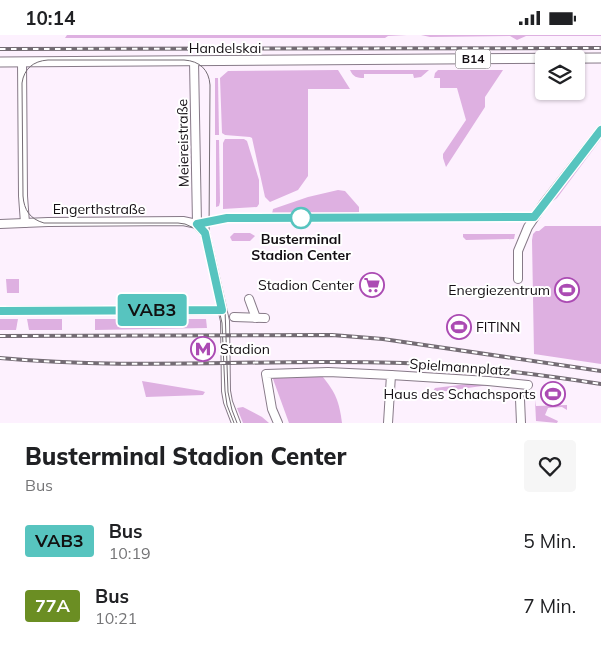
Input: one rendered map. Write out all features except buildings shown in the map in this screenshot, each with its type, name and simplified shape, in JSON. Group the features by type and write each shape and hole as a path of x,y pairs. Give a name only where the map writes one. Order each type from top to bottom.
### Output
{"main road":[{"name":"Handelskai","path":"0,62 601,59"}],"street":[{"name":"Meiereistraße","path":"194,61 197,224"},
{"path":"22,62 25,223"},
{"path":"518,279 518,251 528,227 601,130"},
{"name":"Engerthstraße","path":"0,224 182,221 197,224"},
{"path":"197,224 205,233 225,321 226,391 236,423"},
{"path":"249,299 256,318"},
{"path":"0,311 222,310"},
{"path":"234,317 265,318"},
{"name":"Spielmannplatz","path":"278,423 272,409 266,373 328,372 528,385"},
{"path":"388,423 391,375"},
{"path":"520,399 521,423"}],"shaded area":[{"path":"67,35 407,35 388,36 385,38 65,38"},
{"path":"421,35 601,36 526,36 517,40 510,36 430,37"},
{"path":"338,70 350,89 308,89 308,176 298,190 270,202 265,197 252,138 222,133 220,78 228,71"},
{"path":"350,70 429,70 421,77 414,78 413,74 364,74 364,78 359,78 352,74"},
{"path":"438,70 503,70 485,97 485,107 446,167 443,154 466,120 457,88 440,88 440,78 434,78"},
{"path":"215,78 218,78 219,135 215,135"},
{"path":"601,135 601,139 557,198 548,205"},
{"path":"225,139 244,139 247,141 259,180 259,204 257,207 223,209 223,143"},
{"path":"216,140 219,140 220,202 219,206 216,207"},
{"path":"338,190 345,191 359,207 359,212 272,214 273,209 308,197"},
{"name":"Energiezentrum","path":"545,226 601,226 601,364 534,354 532,240 533,234"},
{"path":"234,233 250,233 255,236 250,241 232,241 230,237"},
{"path":"463,234 515,234 514,239 466,240"},
{"path":"6,279 19,279 19,293 7,293"},
{"path":"0,319 18,319 16,330 0,330"},
{"path":"27,319 62,319 62,330 29,330"},
{"path":"95,319 206,319 207,328 95,330"},
{"path":"322,376 331,387 336,398 342,423 289,423 273,379 274,377"},
{"path":"142,381 205,392 203,395 146,397"},
{"path":"483,382 489,383 489,385 439,392 433,391 435,388"},
{"path":"535,400 536,406 567,405 567,410 562,407 548,408 545,415 558,421 557,423 536,421"},
{"path":"243,407 269,423 243,423 237,408"}],"tram line":[{"path":"234,423 227,405 225,391 222,323 204,244 201,236 194,228 178,223 44,223 35,219 26,210 23,196 22,83 27,70 34,64 48,60 184,60 195,62 206,71 210,85 209,233 225,310 228,392 237,423"}],"railway":[{"path":"0,49 601,48"},
{"path":"0,336 332,335 383,339 601,371"},
{"path":"0,358 53,362 159,364 318,362 424,364 469,367 601,384"}],"bus line":[{"name":"VAB3","path":"0,311 222,310 205,233 197,224 221,219 534,217 601,130"}],"place":[{"name":"Busterminal Stadion Center","path":"301,218"},
{"name":"Stadion Center","path":"372,285"},
{"name":"Energiezentrum","path":"567,290"},
{"name":"FITINN","path":"459,327"},
{"name":"Stadion","path":"203,349"},
{"name":"Haus des Schachsports","path":"553,394"}]}
